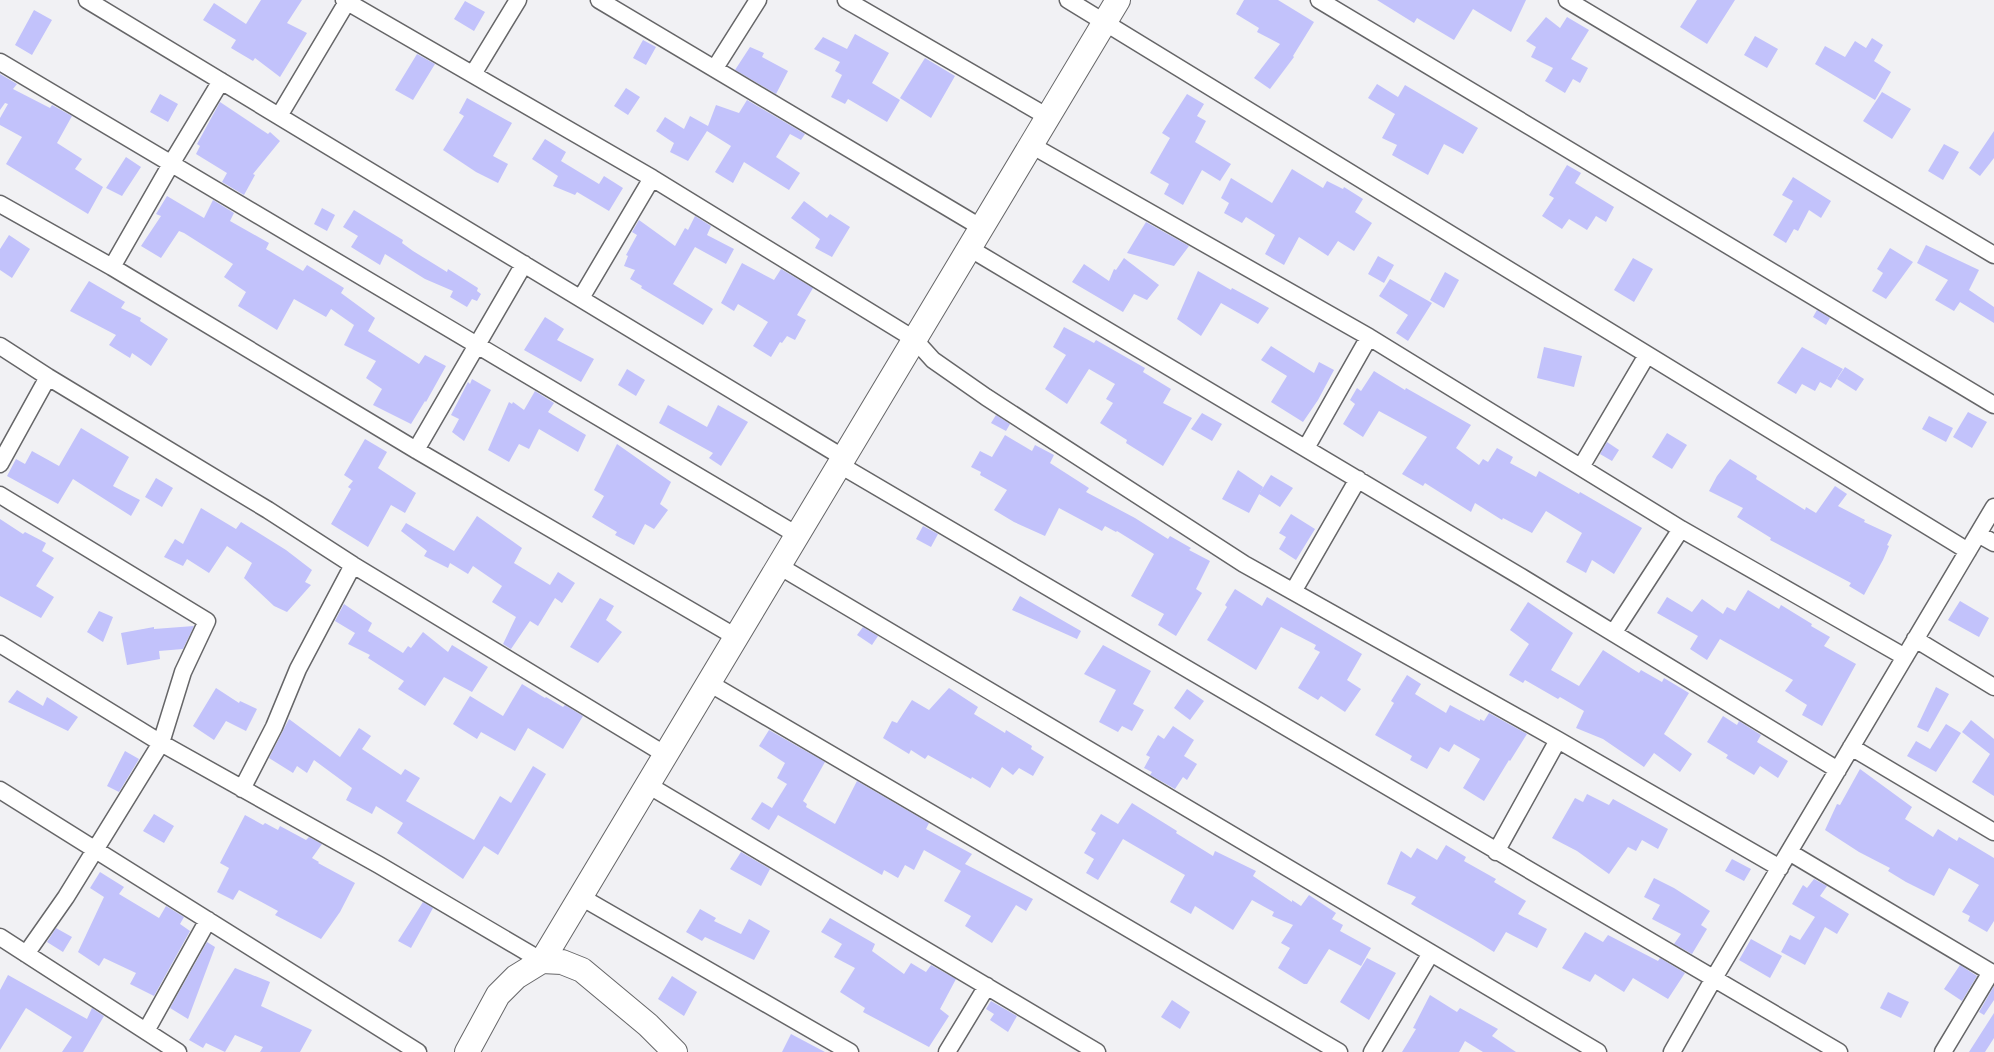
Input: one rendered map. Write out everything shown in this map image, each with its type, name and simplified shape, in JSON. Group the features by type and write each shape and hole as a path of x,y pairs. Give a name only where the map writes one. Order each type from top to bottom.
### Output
{"street":[{"path":"87,0 581,298 842,462 1496,852 1839,1052"},
{"path":"473,74 518,0"},
{"path":"599,0 982,228"},
{"path":"715,68 758,0"},
{"path":"846,0 1048,117"},
{"path":"1068,0 1968,551"},
{"path":"466,1052 498,995 516,976 542,961 1118,0"},
{"path":"1319,0 1994,405"},
{"path":"1567,0 1994,254"},
{"path":"279,116 345,1 652,178 914,339 933,360 986,397 1244,564 1294,590 1780,868"},
{"path":"0,62 798,535"},
{"path":"112,267 221,81"},
{"path":"1031,145 1369,337 1681,528 1905,657"},
{"path":"581,298 652,178"},
{"path":"0,204 112,267 416,450 736,637"},
{"path":"970,248 1614,632 1838,770"},
{"path":"416,450 524,264"},
{"path":"1306,448 1369,337"},
{"path":"0,346 268,510 353,565 666,755"},
{"path":"1581,466 1647,355"},
{"path":"0,464 48,377"},
{"path":"1294,590 1358,479"},
{"path":"0,495 207,621 182,672 161,743 66,897 26,954"},
{"path":"1672,1052 1994,507"},
{"path":"1614,632 1681,528"},
{"path":"1978,534 1994,543"},
{"path":"242,789 274,727 298,669 353,565"},
{"path":"779,566 1598,1052"},
{"path":"1915,639 1994,687"},
{"path":"0,644 161,743 379,865 542,961 562,962 582,970 648,1025 675,1052"},
{"path":"709,683 1339,1052"},
{"path":"1496,852 1558,740"},
{"path":"1851,747 1994,832"},
{"path":"648,785 1098,1052"},
{"path":"0,790 418,1052"},
{"path":"1789,852 1993,973 1943,1052"},
{"path":"581,896 850,1052"},
{"path":"146,1031 208,920"},
{"path":"0,938 178,1052"},
{"path":"1372,1052 1431,953"},
{"path":"946,1052 987,986"}],"building":[{"path":"261,0 302,0 287,23 307,33 280,77 255,58 253,61 231,48 236,40 203,20 214,3 246,24"},
{"path":"1244,0 1278,0 1314,22 1294,57 1270,89 1254,78 1280,44 1257,32 1259,28 1236,14"},
{"path":"1377,0 1526,0 1511,32 1473,9 1454,40 1417,18 1414,23"},
{"path":"1697,0 1735,0 1707,44 1680,27"},
{"path":"465,1 485,12 474,31 454,19"},
{"path":"34,10 52,20 32,55 15,45"},
{"path":"1546,17 1560,28 1567,17 1589,30 1571,59 1588,68 1580,83 1573,79 1565,93 1545,81 1553,68 1531,57 1536,47 1526,41"},
{"path":"855,34 889,53 872,83 900,100 887,122 848,99 845,104 831,97 842,75 835,71 840,62 814,49 823,37 847,49"},
{"path":"1755,36 1778,49 1767,68 1744,55"},
{"path":"1872,38 1883,45 1874,61 1891,72 1875,100 1815,64 1825,46 1845,57 1855,41 1866,48"},
{"path":"643,40 656,47 646,65 633,58"},
{"path":"750,47 764,53 762,57 788,71 776,94 735,70"},
{"path":"417,54 435,64 413,100 395,90"},
{"path":"925,58 955,76 931,118 900,98"},
{"path":"0,74 17,84 13,89 50,108 52,105 72,116 57,143 82,159 75,169 103,187 88,214 6,164 22,137 0,125 0,118 8,104 5,103 0,110"},
{"path":"1377,84 1398,97 1405,85 1478,128 1463,154 1444,144 1428,175 1392,155 1397,145 1382,138 1395,114 1368,98"},
{"path":"626,88 640,97 628,115 614,106"},
{"path":"1882,92 1911,109 1892,139 1863,121"},
{"path":"160,94 178,104 168,122 150,112"},
{"path":"1187,94 1204,104 1197,116 1206,121 1195,142 1231,164 1220,181 1202,170 1183,205 1164,194 1169,184 1150,173 1170,138 1162,133"},
{"path":"467,98 512,123 493,156 508,164 498,183 476,172 443,150 464,116 459,113"},
{"path":"747,100 805,134 801,140 790,134 776,157 800,173 789,190 744,162 733,183 715,172 731,146 707,131 688,161 670,152 674,143 656,131 665,117 684,129 690,116 708,126 716,105 739,113"},
{"path":"220,102 268,134 270,132 280,141 253,174 255,175 244,195 222,182 227,173 196,154 200,146 197,144"},
{"path":"1994,131 1994,158 1980,176 1969,168"},
{"path":"545,139 566,152 561,161 599,184 604,176 623,188 609,211 577,192 575,195 553,186 558,176 532,159"},
{"path":"1944,144 1959,152 1943,180 1928,171"},
{"path":"126,157 141,167 122,196 106,188"},
{"path":"1567,165 1581,173 1575,183 1614,207 1606,222 1596,216 1587,230 1569,219 1562,229 1542,216 1554,198 1549,195"},
{"path":"1292,169 1323,188 1327,181 1343,189 1344,187 1363,199 1355,212 1372,223 1354,251 1338,241 1328,256 1299,237 1284,265 1265,254 1275,235 1246,217 1242,223 1224,213 1229,203 1221,198 1231,178 1272,203"},
{"path":"1793,177 1831,201 1821,218 1809,210 1798,231 1794,229 1786,243 1773,235 1793,201 1782,195"},
{"path":"167,196 204,218 213,200 234,213 230,221 269,243 266,249 303,271 307,265 344,288 341,293 375,318 368,331 419,364 425,355 446,366 411,424 373,405 382,389 366,378 376,361 344,345 354,325 331,309 326,317 294,299 277,330 238,306 246,292 224,277 233,264 184,233 179,231 161,258 141,246 161,216 156,214"},
{"path":"804,201 827,218 830,214 850,227 832,257 815,248 820,239 791,218"},
{"path":"322,208 335,215 327,231 314,224"},
{"path":"354,210 403,240 402,243 413,251 447,272 448,269 478,288 477,291 481,294 477,301 472,299 467,307 450,297 453,291 425,279 385,254 380,265 351,247 358,236 343,227"},
{"path":"695,216 711,226 707,235 734,249 726,264 695,247 673,284 713,309 703,325 641,288 642,286 630,279 635,270 624,266 628,256 626,255 637,235 632,232 639,220 675,246 685,228 688,230"},
{"path":"1146,222 1189,246 1174,266 1127,253"},
{"path":"9,235 30,249 12,278 0,270 0,249"},
{"path":"1926,245 1979,270 1969,290 1994,307 1994,323 1960,302 1954,311 1935,300 1948,280 1917,263"},
{"path":"1890,248 1913,262 1886,299 1872,291 1883,273 1877,269"},
{"path":"1378,256 1394,265 1384,283 1368,274"},
{"path":"1124,258 1159,285 1147,300 1134,294 1123,312 1072,282 1084,264 1109,281 1114,269 1116,270"},
{"path":"1633,258 1653,269 1634,302 1614,290"},
{"path":"742,263 774,280 781,269 813,288 797,315 806,320 795,340 787,336 782,343 780,342 771,357 753,346 768,322 738,304 734,311 721,303"},
{"path":"1198,271 1231,290 1232,288 1269,308 1258,324 1221,303 1201,336 1177,319"},
{"path":"1445,272 1459,280 1444,308 1430,300"},
{"path":"1390,279 1432,303 1408,341 1396,333 1408,315 1379,296"},
{"path":"89,281 125,302 121,308 141,318 140,321 168,339 151,366 132,353 130,358 109,345 116,335 70,311"},
{"path":"1817,310 1830,318 1826,325 1813,317"},
{"path":"545,317 564,329 557,340 594,359 581,382 524,350"},
{"path":"1064,327 1094,343 1096,340 1145,368 1143,372 1171,389 1163,403 1192,418 1163,466 1126,443 1127,440 1100,423 1113,403 1106,399 1115,384 1089,369 1067,404 1045,389 1066,355 1053,347"},
{"path":"1271,346 1314,373 1319,362 1334,370 1318,400 1303,422 1271,402 1287,376 1261,360"},
{"path":"1544,347 1582,356 1574,387 1537,378"},
{"path":"1802,347 1843,369 1831,388 1820,382 1815,391 1802,384 1796,394 1777,383"},
{"path":"1845,367 1864,379 1856,391 1837,379"},
{"path":"627,369 645,380 636,396 618,385"},
{"path":"1374,371 1405,390 1406,388 1471,425 1456,448 1479,465 1483,459 1488,462 1497,448 1513,457 1510,463 1536,477 1539,471 1642,528 1614,574 1592,560 1586,573 1566,562 1582,533 1546,511 1532,533 1503,518 1502,520 1475,503 1471,512 1425,483 1423,486 1402,474 1427,437 1379,411 1363,437 1343,424 1355,404 1350,400 1357,388 1361,391"},
{"path":"472,379 491,390 464,441 452,432 459,419 451,415 468,382 470,384"},
{"path":"535,391 554,403 548,412 586,435 578,452 539,429 529,449 519,444 509,462 488,450 509,402 512,404 513,402 524,410"},
{"path":"668,405 707,427 718,405 748,422 721,466 709,458 713,453 659,423"},
{"path":"1968,412 1987,422 1972,448 1953,437"},
{"path":"1202,413 1222,424 1212,441 1191,429"},
{"path":"996,415 1010,424 1006,431 991,423"},
{"path":"1929,416 1953,428 1946,442 1922,429"},
{"path":"81,428 129,457 113,486 140,500 131,516 73,479 58,504 7,476 16,459 25,464 32,451 59,466"},
{"path":"1667,433 1687,445 1672,469 1652,457"},
{"path":"1005,435 1032,451 1035,445 1054,455 1050,463 1089,488 1086,492 1135,518 1168,539 1170,536 1191,548 1189,550 1210,561 1196,589 1202,593 1176,636 1158,625 1164,614 1131,596 1154,554 1117,531 1105,526 1102,531 1059,508 1045,536 1014,522 994,510 1007,490 980,475 981,472 971,467 980,451 992,457"},
{"path":"365,439 387,452 378,468 416,493 405,513 391,505 368,547 331,524 351,489 348,487 353,481 344,475"},
{"path":"1607,442 1619,450 1612,461 1600,454"},
{"path":"617,444 671,482 660,504 668,510 654,529 645,524 634,545 615,535 617,532 592,517 604,496 594,490"},
{"path":"1730,459 1757,476 1756,479 1805,510 1806,507 1816,513 1835,486 1847,494 1838,506 1865,520 1864,522 1892,535 1883,560 1864,595 1849,586 1851,583 1770,540 1771,538 1737,517 1743,508 1709,491 1717,476"},
{"path":"1238,470 1263,487 1249,513 1222,499"},
{"path":"1271,475 1293,488 1280,507 1259,494"},
{"path":"156,478 173,488 162,507 145,497"},
{"path":"201,508 236,529 241,522 286,550 312,570 305,582 311,585 287,612 274,606 244,578 252,563 227,546 209,573 187,559 183,566 164,557 175,539 183,544"},
{"path":"1291,514 1315,529 1296,560 1279,549 1286,537 1279,533"},
{"path":"477,516 522,548 514,563 550,585 558,572 575,583 562,603 555,598 538,626 530,621 511,649 503,644 516,617 492,602 502,586 473,566 468,574 450,563 448,568 424,556 427,551 401,531 406,523 454,551"},
{"path":"0,519 23,534 25,532 46,543 42,551 54,558 36,586 54,597 41,618 0,596"},
{"path":"923,526 938,534 931,547 916,539"},
{"path":"1235,589 1262,606 1267,597 1362,654 1347,680 1361,689 1345,712 1321,696 1318,700 1298,688 1320,652 1314,649 1316,645 1281,627 1256,670 1207,640 1227,607 1225,605"},
{"path":"1748,590 1779,609 1781,605 1812,624 1811,626 1830,637 1824,646 1856,664 1822,726 1802,715 1807,705 1785,691 1793,680 1720,639 1707,660 1690,649 1698,636 1657,613 1667,597 1692,612 1702,599 1723,614 1727,607 1735,611"},
{"path":"1020,596 1081,631 1077,639 1012,610"},
{"path":"600,598 614,606 606,620 622,632 598,663 570,647"},
{"path":"1960,601 1989,618 1979,637 1948,620"},
{"path":"1528,602 1573,633 1551,670 1579,686 1603,650 1639,673 1641,670 1662,682 1664,678 1689,693 1664,734 1692,754 1680,772 1654,753 1644,767 1603,739 1576,728 1584,711 1525,680 1523,683 1509,675 1529,644 1510,630"},
{"path":"344,604 372,623 368,631 403,653 408,646 411,648 423,632 448,652 452,645 488,667 472,692 444,677 425,706 398,689 404,681 368,658 370,655 348,644 355,633 335,621"},
{"path":"99,611 113,617 103,642 87,632"},
{"path":"194,626 183,649 159,651 160,659 127,665 121,633 154,627 154,629"},
{"path":"863,627 878,636 872,645 857,635"},
{"path":"1103,645 1151,671 1133,704 1144,710 1132,731 1122,726 1118,732 1099,722 1116,690 1084,674"},
{"path":"1407,675 1421,684 1415,694 1446,713 1450,705 1480,721 1480,719 1484,721 1489,713 1527,734 1484,801 1463,788 1480,759 1454,744 1449,752 1440,747 1427,769 1410,760 1412,756 1375,735 1394,703 1391,701"},
{"path":"522,684 545,698 563,707 565,705 583,716 563,749 528,728 515,751 481,732 477,739 453,724 470,696 503,716"},
{"path":"1936,687 1949,694 1928,732 1917,727"},
{"path":"216,688 239,703 240,701 257,709 246,731 226,721 214,740 193,726"},
{"path":"949,688 978,707 974,714 1005,733 1006,730 1032,746 1031,749 1044,757 1033,776 1019,768 1013,775 1002,767 990,788 928,755 925,759 911,750 909,754 883,738 892,721 897,723 912,700 929,710"},
{"path":"1187,689 1204,701 1190,720 1174,708"},
{"path":"17,690 43,706 47,697 78,717 68,731 8,702"},
{"path":"1723,716 1737,725 1739,721 1761,735 1757,742 1788,761 1778,778 1760,766 1754,775 1726,758 1728,755 1707,742"},
{"path":"289,719 340,757 359,728 371,736 362,749 401,775 405,769 420,778 406,801 474,840 500,796 511,803 533,766 546,774 498,855 484,846 463,879 397,833 403,823 376,806 372,814 346,800 352,788 314,760 307,773 297,766 293,773 269,758"},
{"path":"1971,720 1994,739 1994,796 1972,782 1990,754 1962,732"},
{"path":"1946,724 1961,733 1936,772 1907,756 1916,741 1930,749"},
{"path":"1173,726 1194,740 1184,756 1197,764 1187,780 1183,777 1175,789 1150,775 1152,772 1144,768 1150,757 1146,755 1158,735 1164,739"},
{"path":"769,730 825,762 803,801 807,804 806,807 835,824 857,781 929,823 926,829 972,854 965,864 1033,899 1026,911 1016,905 992,943 965,926 971,916 944,901 961,871 924,850 914,870 905,865 898,878 884,870 882,875 778,815 769,830 751,819 762,802 772,808 787,784 777,778 785,763 759,746"},
{"path":"125,751 139,759 119,792 107,786"},
{"path":"1860,769 1912,807 1905,819 1933,837 1938,829 1957,841 1959,837 1994,858 1994,921 1987,932 1968,921 1970,916 1962,912 1979,885 1949,868 1934,896 1906,882 1888,871 1890,868 1859,852 1825,830 1837,804 1840,805"},
{"path":"1587,794 1609,805 1613,799 1668,829 1658,849 1642,840 1636,851 1628,847 1609,874 1577,851 1552,838 1575,798 1583,802"},
{"path":"1132,803 1213,856 1215,851 1256,871 1253,876 1292,902 1292,900 1301,906 1309,895 1336,913 1332,919 1343,925 1340,931 1371,948 1361,966 1329,949 1307,984 1304,984 1278,968 1290,948 1281,943 1293,925 1272,916 1274,912 1252,900 1233,930 1195,906 1191,914 1170,902 1185,875 1123,839 1098,880 1086,873 1094,859 1084,853 1096,833 1091,830 1101,814 1118,824"},
{"path":"154,814 174,826 164,843 143,831"},
{"path":"245,815 263,825 265,823 278,830 280,826 306,840 309,837 322,844 312,858 355,883 340,912 321,939 275,915 278,911 239,890 233,900 217,892 229,868 220,863"},
{"path":"1446,845 1466,857 1464,861 1496,879 1494,882 1526,901 1518,914 1547,929 1537,948 1506,932 1494,952 1411,904 1416,897 1387,884 1401,851 1411,858 1417,848 1437,860"},
{"path":"741,852 770,869 761,886 730,869"},
{"path":"1732,859 1751,869 1744,881 1725,871"},
{"path":"100,872 124,887 119,894 159,918 166,906 184,917 180,924 190,931 154,996 130,984 136,973 104,958 99,966 78,952 104,897 90,888"},
{"path":"1654,878 1674,888 1710,911 1701,925 1707,929 1692,954 1674,944 1681,934 1652,919 1660,905 1644,897"},
{"path":"1814,879 1827,886 1820,896 1849,914 1837,934 1825,927 1805,965 1781,952 1790,935 1800,940 1815,917 1792,904 1803,885 1807,888"},
{"path":"423,902 433,908 411,948 398,941"},
{"path":"700,909 716,918 714,921 741,934 749,919 770,931 754,960 705,937 702,941 686,932"},
{"path":"830,918 875,944 872,951 904,974 911,963 926,972 931,965 956,979 940,1009 949,1016 929,1047 863,1012 865,1008 840,992 855,968 834,957 842,944 821,932"},
{"path":"56,928 72,937 63,952 47,942"},
{"path":"1585,932 1603,942 1608,935 1658,961 1660,958 1685,973 1668,999 1633,978 1624,992 1595,974 1590,982 1562,968"},
{"path":"1751,939 1782,956 1770,978 1739,960"},
{"path":"207,942 215,947 188,1019 170,1008"},
{"path":"1367,958 1396,973 1369,1020 1340,1002"},
{"path":"1960,965 1977,976 1962,1001 1944,989"},
{"path":"235,968 270,982 261,1006 312,1030 300,1052 260,1052 263,1047 235,1035 225,1052 206,1043 203,1048 189,1040"},
{"path":"8,975 87,1019 92,1008 104,1016 83,1052 62,1052 72,1037 26,1008 0,1050 0,990"},
{"path":"672,976 697,992 684,1016 658,999"},
{"path":"1994,986 1994,1000 1984,1015 1979,1012"},
{"path":"1888,992 1909,1002 1901,1018 1880,1008"},
{"path":"1430,995 1457,1012 1460,1008 1498,1029 1492,1036 1516,1052 1483,1052 1465,1041 1459,1052 1402,1052 1416,1029 1413,1028"},
{"path":"1172,1000 1190,1012 1180,1029 1161,1017"},
{"path":"991,1001 1017,1016 1008,1032 990,1020 994,1014 986,1009"},
{"path":"1994,1013 1994,1038 1985,1052 1969,1052"},
{"path":"791,1034 825,1052 782,1052"}]}
